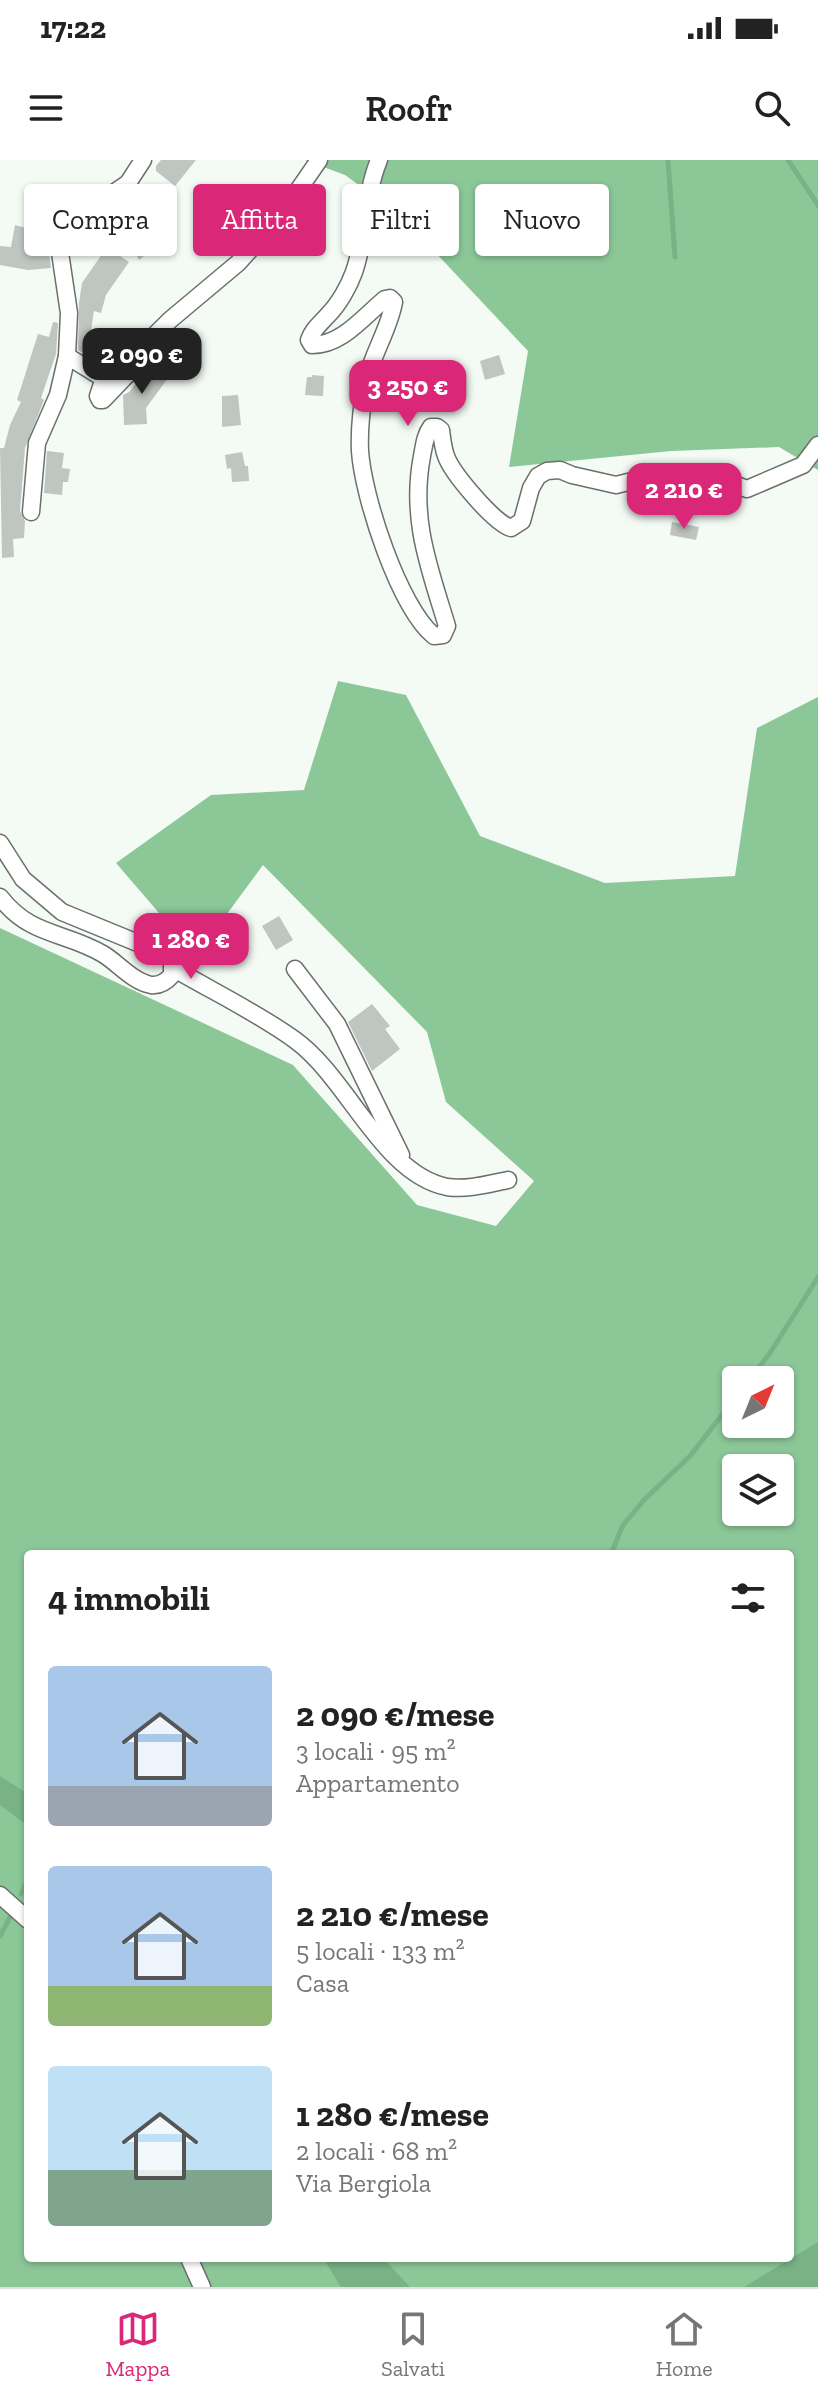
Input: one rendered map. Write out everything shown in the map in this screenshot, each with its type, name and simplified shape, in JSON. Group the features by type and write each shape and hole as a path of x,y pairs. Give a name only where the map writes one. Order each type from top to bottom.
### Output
{"street":[{"path":"31,512 37,443 58,395 67,356 69,313 58,239 67,225 128,183 143,160"},
{"path":"67,356 101,377 103,381 98,396 103,400 148,353 155,335 238,263 279,218 319,160"},
{"path":"379,160 371,179 354,272 341,298 312,331 309,340 312,345 322,345 346,334 385,299 390,298 394,302 366,382 360,450 367,486 395,579 421,624 431,634 440,636 447,626 425,556 417,504 420,467 431,427 441,430 446,458 478,500 502,525 511,528 522,521 531,488 538,476 547,471 560,470 616,485 652,476 712,476 747,489 803,465 818,445"},
{"path":"0,843 23,879 62,912 167,955 173,968 172,975 161,984 145,983 86,945 36,928 20,919 0,897"},
{"path":"173,968 295,1040 326,1067 381,1142 406,1168 445,1186 469,1188 508,1180"},
{"path":"295,969 337,1024 406,1168"},
{"path":"0,1895 24,1916"},
{"path":"191,2262 202,2287"}],"shaded area":[{"path":"305,160 818,160 818,470 779,447 671,451 509,467 528,351 439,256 459,256 459,184 357,184 345,175"},
{"path":"338,681 406,695 480,836 605,883 735,876 757,728 818,697 818,2287 0,2287 0,928 293,1065 417,1205 496,1226 534,1181 446,1102 427,1032 263,865 196,956 116,863 211,795 304,790"},
{"path":"0,1776 24,1791 24,1823 0,1805"},
{"path":"818,2242 818,2287 744,2287 785,2262 794,2262 794,2257"},
{"path":"325,2262 387,2262 410,2287 341,2287"}],"building":[{"path":"161,160 196,160 177,184 156,171"},
{"path":"15,225 24,227 24,256 49,256 51,268 28,270 0,265 0,246 11,247"},
{"path":"101,256 120,256 129,262 106,295 101,313 94,311 87,355 78,350 82,283"},
{"path":"53,322 58,323 56,354 41,398 44,400 25,448 20,511 25,521 24,538 13,539 14,557 2,558 0,448 4,448 21,402 17,400 38,334 49,337"},
{"path":"499,355 505,374 485,380 480,361"},
{"path":"153,363 168,378 146,408 147,424 124,425 123,395"},
{"path":"324,376 323,396 305,395 307,377"},
{"path":"238,395 241,425 222,427 222,396"},
{"path":"47,451 64,453 62,468 70,469 68,482 63,482 62,495 44,493"},
{"path":"242,452 245,466 248,466 249,481 232,482 231,468 227,469 225,455"},
{"path":"672,522 699,527 696,540 670,535"},
{"path":"279,916 293,940 276,950 262,926"},
{"path":"372,1004 390,1026 385,1029 400,1049 372,1071 348,1022"}],"waterway":[{"path":"668,160 675,257"},
{"path":"788,160 818,205"},
{"path":"760,1366 818,1277"},
{"path":"613,1550 623,1525 690,1456 722,1415"},
{"path":"21,1894 24,1888"},
{"path":"0,1936 10,1917"}]}
